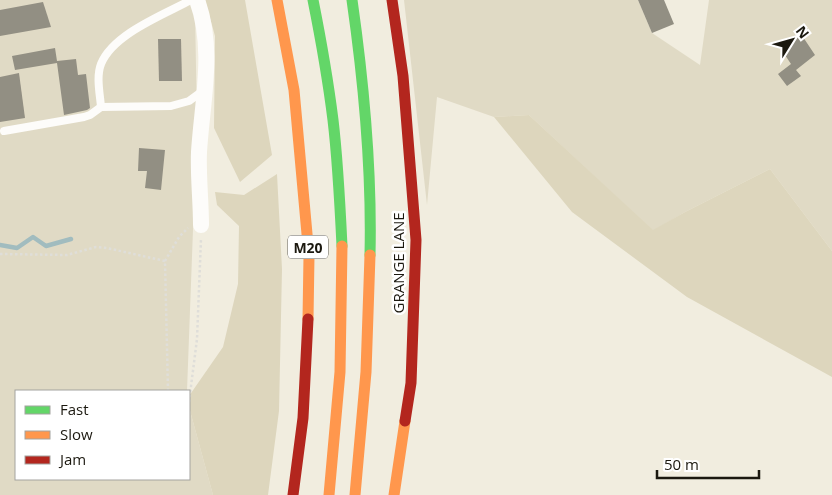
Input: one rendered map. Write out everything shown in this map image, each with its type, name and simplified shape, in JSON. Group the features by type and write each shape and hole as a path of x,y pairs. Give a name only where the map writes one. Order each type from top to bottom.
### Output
{"main road":[{"name":"M20","path":"276,0 294,90 309,256 308,334 303,418 293,495"},
{"name":"M20","path":"313,0 328,88 337,168 343,275 342,350 329,495"},
{"path":"352,0 359,41 368,156 370,301 367,374 355,495"},
{"name":"GRANGE LANE","path":"392,0 403,76 416,240 411,383 394,495"}],"street":[{"path":"197,0 203,14 207,54 199,153 201,220"}],"lane":[{"path":"101,107 99,75 101,65 113,47 131,33 191,0"},
{"path":"4,131 84,117 101,107 171,106 189,101 205,88"}],"path":[{"path":"168,390 165,261 179,237 201,220"},
{"path":"190,394 197,339 201,220"},
{"path":"0,254 66,255 96,247 165,261"}],"shaded area":[{"path":"0,0 191,0 195,12 197,122 187,390 15,390 15,480 190,480 190,411 213,495 0,495"},
{"path":"205,0 245,0 272,155 240,182 214,128 215,36"},
{"path":"404,0 638,0 652,33 700,65 709,0 832,0 832,251 770,169 685,212 653,231 529,115 494,117 437,97 427,205"},
{"path":"529,115 653,230 770,169 832,251 832,377 687,297 572,212 494,117"},
{"path":"277,174 282,269 279,411 268,495 213,495 190,411 190,395 223,347 238,284 239,226 217,205 215,192 244,195"}],"building":[{"path":"638,0 664,0 674,24 652,33"},
{"path":"43,2 51,27 0,36 0,10"},
{"path":"801,34 815,55 796,70 801,76 787,86 778,74 791,64 781,49"},
{"path":"158,39 181,39 182,81 159,81"},
{"path":"55,48 57,61 76,59 78,75 86,74 90,108 87,110 64,115 57,63 15,70 12,56"},
{"path":"19,73 25,118 0,122 0,77"},
{"path":"139,148 165,150 161,190 145,188 147,171 138,171"}],"waterway":[{"path":"0,245 17,248 33,237 46,246 71,239"}],"traffic: fast":[{"path":"313,0 333,120 338,167 342,246"},
{"path":"352,0 366,127 370,191 370,255"}],"traffic: slow":[{"path":"277,0 294,90 309,256 308,319"},
{"path":"329,495 340,372 342,246"},
{"path":"355,495 366,372 370,255"},
{"path":"394,495 405,421"}],"traffic: jam":[{"path":"392,0 403,76 416,240 411,383 405,421"},
{"path":"293,495 303,418 308,319"}]}
